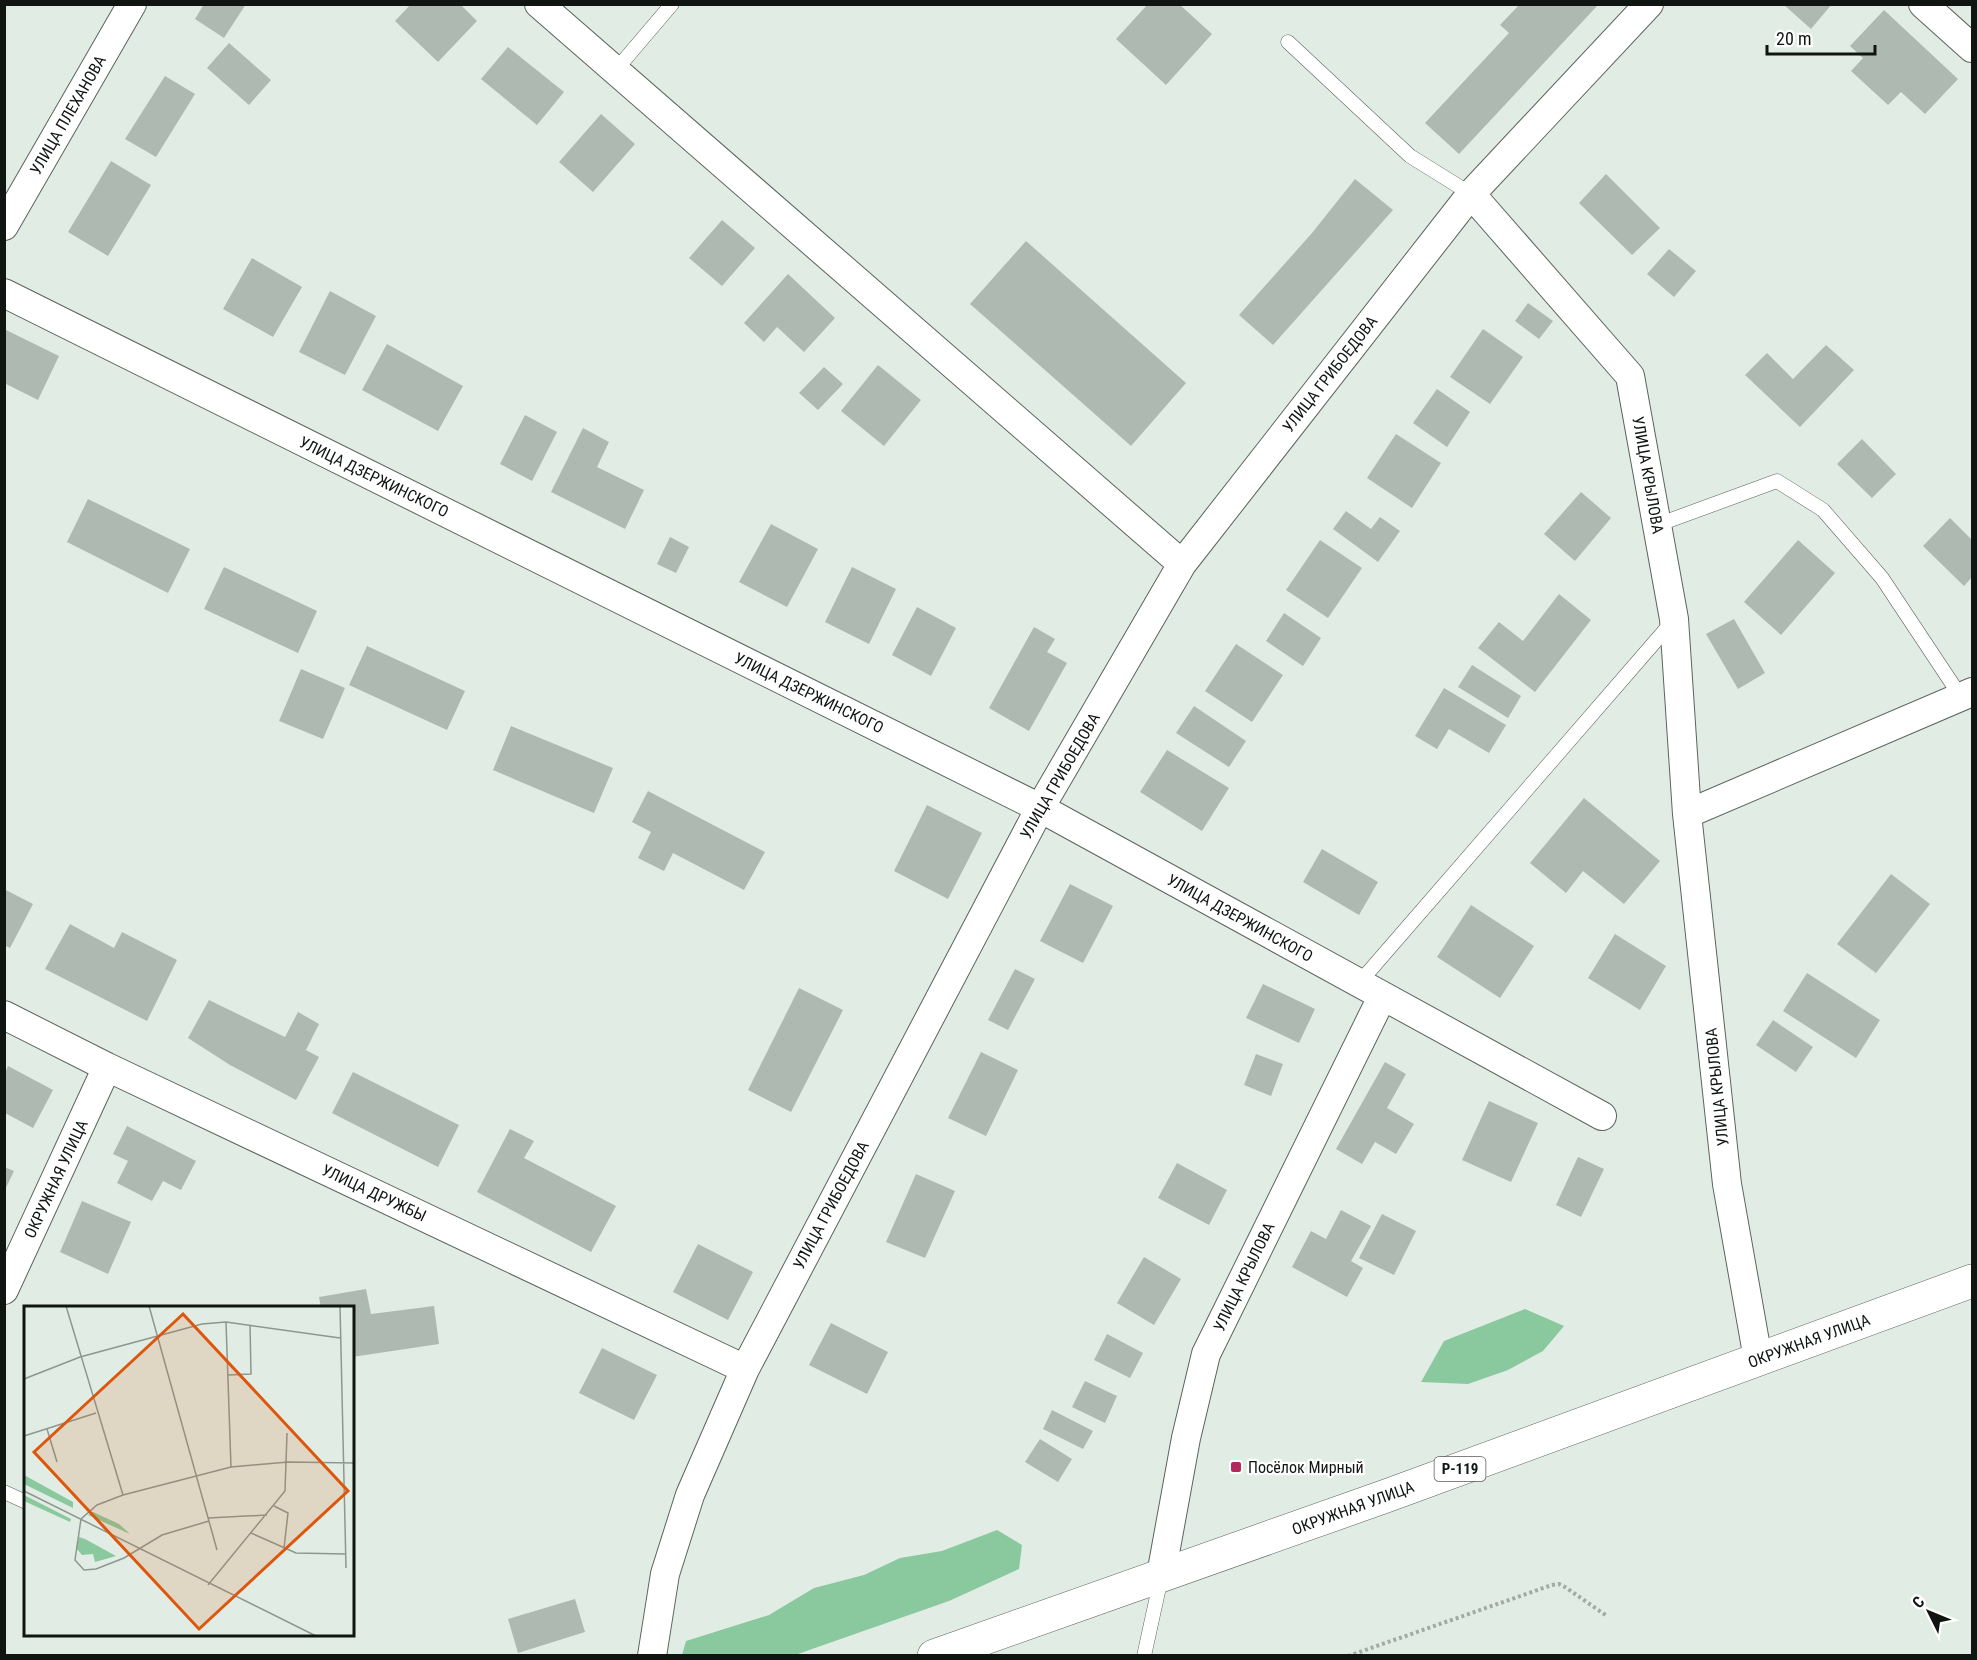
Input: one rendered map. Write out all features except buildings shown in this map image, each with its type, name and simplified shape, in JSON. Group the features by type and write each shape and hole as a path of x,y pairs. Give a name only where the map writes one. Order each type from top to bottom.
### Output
{"highway":[{"name":"ОКРУЖНАЯ УЛИЦА","path":"934,1656 1386,1496 1972,1281"}],"street":[{"name":"УЛИЦА ПЛЕХАНОВА","path":"4,226 132,4"},
{"path":"539,4 1182,564"},
{"name":"УЛИЦА ГРИБОЕДОВА","path":"652,1656 665,1574 690,1495 745,1369 1040,808 1182,564 1471,194 1648,4"},
{"path":"1923,4 1972,48"},
{"name":"УЛИЦА КРЫЛОВА","path":"1471,194 1630,376 1674,619 1688,814 1727,1184 1758,1359"},
{"name":"УЛИЦА ДЗЕРЖИНСКОГО","path":"4,293 1040,808 1602,1116"},
{"path":"1688,814 1967,695"},
{"name":"УЛИЦА КРЫЛОВА","path":"1161,1575 1186,1438 1206,1354 1370,990"},
{"name":"УЛИЦА ДРУЖБЫ","path":"4,1015 107,1067 745,1369"},
{"name":"ОКРУЖНАЯ УЛИЦА","path":"4,1290 107,1067"}],"lane":[{"path":"615,71 672,4"},
{"path":"1288,42 1410,156 1471,194"},
{"path":"1657,525 1777,481 1823,510 1882,578 1967,695"},
{"path":"1370,990 1674,619"},
{"path":"4,1492 24,1501"},
{"path":"1144,1656 1161,1575"}],"path":[{"path":"1348,1656 1552,1584 1565,1587 1607,1616"}],"green space":[{"path":"1525,1309 1564,1326 1543,1351 1508,1370 1468,1384 1421,1382 1444,1341"},
{"path":"997,1530 1022,1545 1019,1569 949,1601 795,1655 682,1655 686,1641 769,1615 814,1588 864,1575 900,1558 942,1551"}],"place":[{"name":"Посёлок Мирный","path":"1236,1467"}]}
